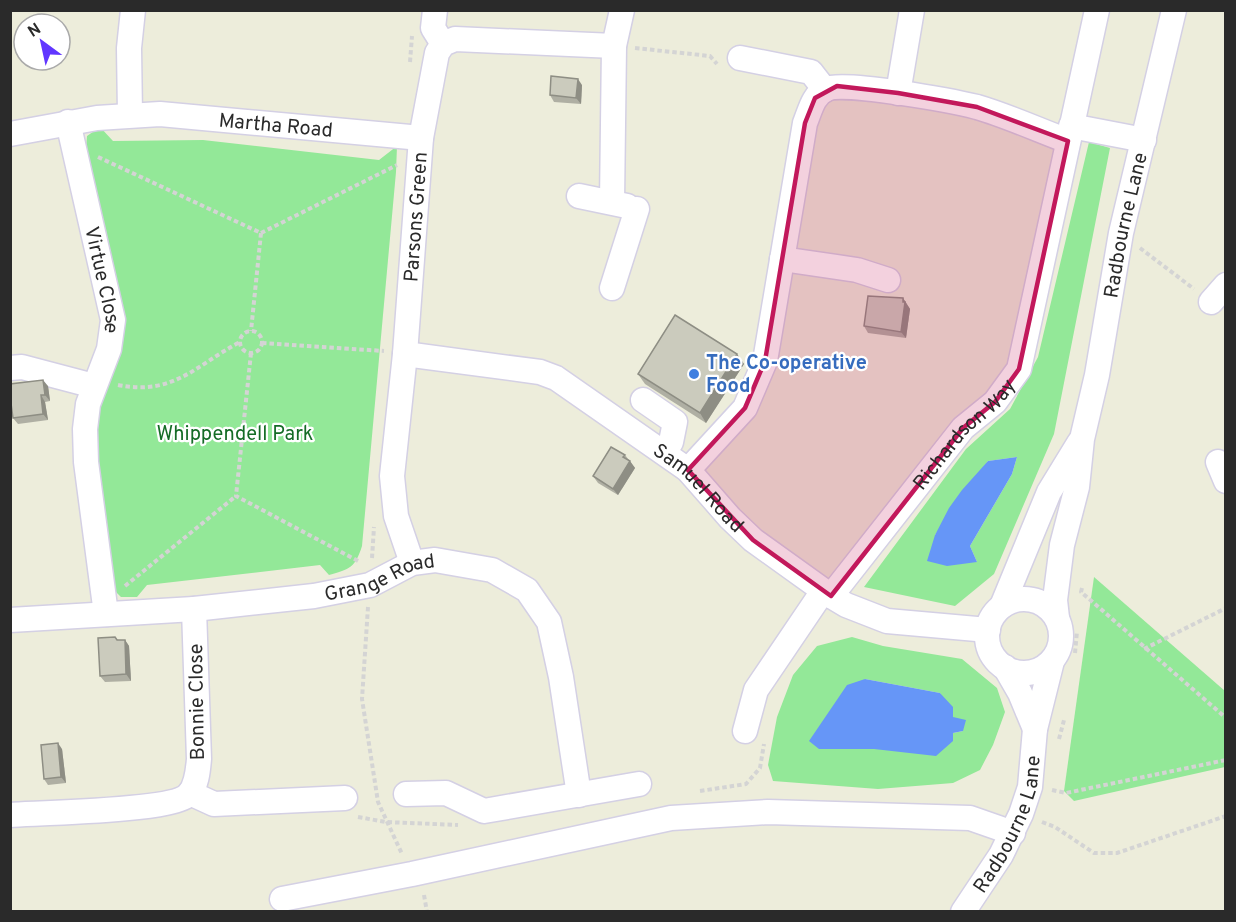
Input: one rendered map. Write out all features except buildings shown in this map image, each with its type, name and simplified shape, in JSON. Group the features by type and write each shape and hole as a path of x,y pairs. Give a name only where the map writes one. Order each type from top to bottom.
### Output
{"street":[{"path":"130,116 129,48 133,10"},
{"path":"435,10 434,28 443,44 455,39 614,46"},
{"path":"612,202 614,46 622,10"},
{"path":"898,93 912,10"},
{"name":"Richardson Way","path":"745,731 756,690 827,594 963,428 995,402 1019,369 1097,10"},
{"name":"Radbourne Lane","path":"1057,618 1056,581 1062,545 1077,487 1082,439 1096,375 1121,233 1174,10"},
{"name":"Parsons Green","path":"412,563 396,516 392,476 405,354 421,138 437,53 443,44"},
{"path":"740,58 811,72 825,90"},
{"path":"688,470 746,408 765,361 805,123 815,98 825,90 837,86 898,93 977,107 1070,134 1144,140"},
{"name":"Martha Road","path":"10,134 97,118 160,114 421,138"},
{"name":"Virtue Close","path":"68,122 114,320 109,349 88,404 85,429 86,462 105,606"},
{"path":"579,196 645,211 612,288"},
{"path":"783,259 857,270 888,280"},
{"name":"Samuel Road","path":"405,354 540,372 556,378 688,470 729,519 753,540 827,594 846,605 886,621 988,630"},
{"path":"10,368 22,367 94,386"},
{"path":"643,400 675,422 671,442 664,452"},
{"name":"Radbourne Lane","path":"1002,606 1050,492 1082,439"},
{"name":"Grange Road","path":"10,620 105,606 194,609 314,596 365,574 435,560 492,570 527,590 549,622 561,677 579,795"},
{"path":"1026,599 1038,601 1049,608 1057,618 1061,629 1058,651 1052,661 1034,671 1014,671 996,660 991,651 988,630 990,621 1002,606 1014,600 1026,599"},
{"name":"Bonnie Close","path":"190,793 197,777 199,759 194,609"},
{"name":"Radbourne Lane","path":"963,912 1001,855 1017,823 1030,787 1035,729 1052,661"},
{"name":"Radbourne Lane","path":"1005,667 1020,693 1035,729"},
{"path":"406,794 446,794 484,811 639,784"},
{"path":"10,815 155,806 182,799 190,793 214,804 345,798"},
{"path":"282,899 412,874 671,818 768,812 970,818 1017,823"}],"path":[{"path":"74,146 261,233"},
{"path":"261,233 404,162"},
{"path":"251,331 261,233"},
{"path":"1121,233 1221,292"},
{"path":"94,386 107,382 131,387 158,387 183,378 240,342 245,333 251,331 260,336 262,343 257,351 251,353 244,351 240,342"},
{"path":"262,343 405,354"},
{"path":"105,606 122,588 237,496 251,353"},
{"path":"237,496 365,574 362,699 378,802 386,822"},
{"path":"1082,581 1082,592 1144,649 1226,718"},
{"path":"1144,649 1226,608"},
{"path":"1030,787 1066,793 1226,760"},
{"path":"1017,823 1055,827 1094,853 1116,853 1226,816"},
{"path":"423,888 428,912"}],"highlighted area":[{"path":"837,86 898,93 977,107 1068,141 1019,369 995,402 963,428 831,596 753,540 688,470 745,408 765,361 805,123 815,98"}],"green space":[{"name":"Whippendell Park","path":"100,127 113,141 203,140 379,160 397,146 362,546 357,559 347,569 329,575 320,565 147,585 137,597 121,597 114,590 99,475 96,422 107,383 85,161 87,136"},
{"path":"1089,142 1110,148 1054,434 994,574 955,606 864,587 966,449 1010,409 1038,357","holes":["1017,457 1012,474 970,546 977,562 935,535 988,461"]},
{"path":"1094,577 1225,691 1225,767 1074,801 1064,791"},
{"path":"852,637 883,646 962,659 997,688 1005,712 993,745 980,770 953,783 878,789 773,781 768,765 777,717 793,675 817,646","holes":["865,679 940,693 953,718 963,731 874,749 819,749"]}],"water":[{"path":"1017,457 1012,474 970,546 977,562 947,566 927,561 935,535 949,508 962,490 988,461"},
{"path":"865,679 940,693 953,707 953,717 966,720 963,731 953,733 953,741 936,756 874,749 819,749 809,741 847,685"}],"place":[{"name":"The Co-operative Food","path":"694,374"}]}
